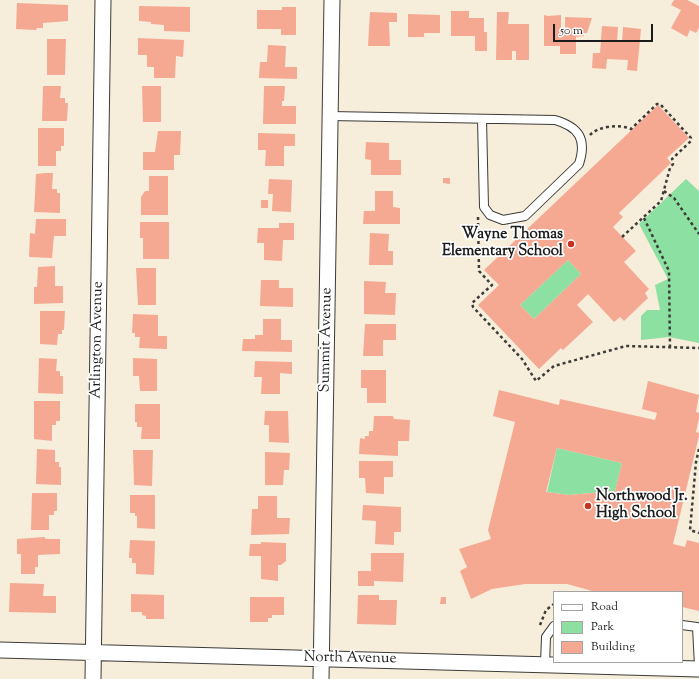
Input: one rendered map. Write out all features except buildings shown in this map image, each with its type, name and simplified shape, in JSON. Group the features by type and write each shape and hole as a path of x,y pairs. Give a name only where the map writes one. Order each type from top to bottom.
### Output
{"street":[{"name":"Arlington Avenue","path":"93,679 103,0"},
{"name":"Summit Avenue","path":"321,679 332,0"},
{"name":"North Avenue","path":"0,650 546,664 592,672 699,667"}],"lane":[{"path":"330,116 555,120 568,124 577,131 582,142 583,154 579,164 526,216 503,220 490,215 484,207 482,119"},
{"path":"683,625 697,627 699,667"},
{"path":"546,664 546,637 553,627"}],"path":[{"path":"588,137 593,131 598,130 621,126 631,129 657,104 660,104 691,140 672,159 673,164 670,168 661,201 622,237"},
{"path":"664,190 674,198 699,234"},
{"path":"478,213 480,271 492,285 472,303 473,307 522,359 536,380 554,366 626,346 699,348"},
{"path":"643,217 669,271 670,347"},
{"path":"699,449 696,462 690,530 699,533"}],"green space":[{"path":"686,179 699,191 699,343 669,337 641,340 641,316 647,310 660,310 655,285 668,279 639,224"},
{"path":"568,260 581,274 534,319 520,305"},
{"path":"557,448 622,463 615,491 569,495 547,492"}],"place":[{"name":"Wayne Thomas Elementary School","path":"571,244"},
{"name":"Northwood Jr. High School","path":"588,506"}]}
